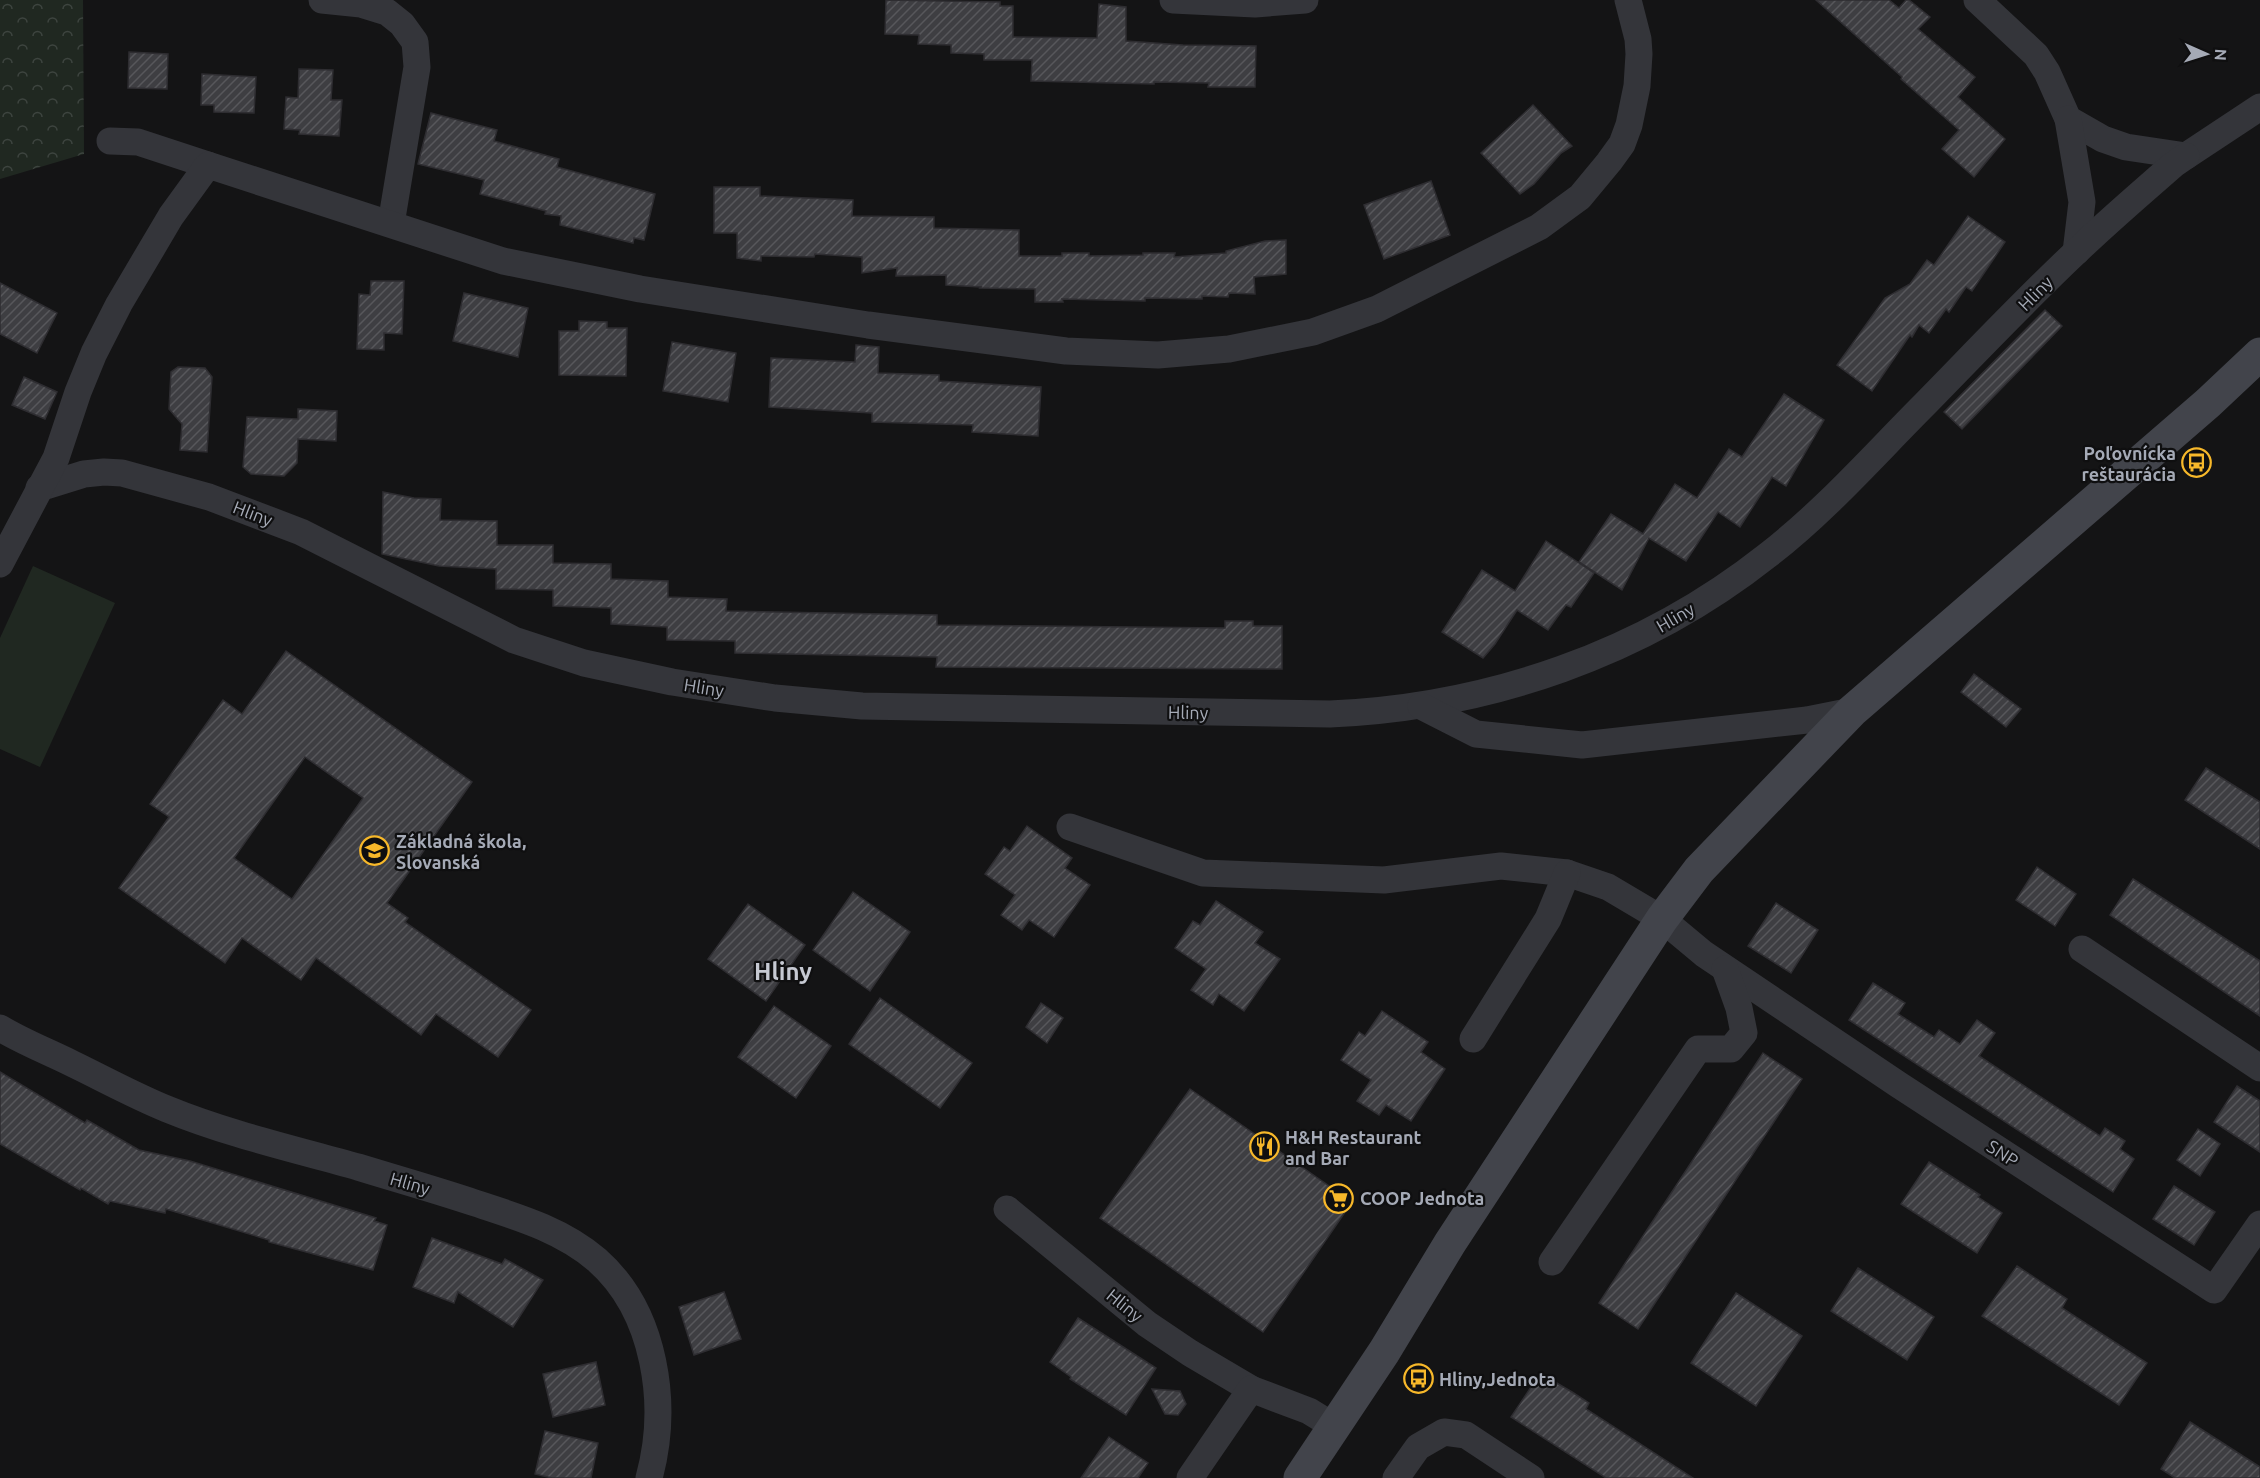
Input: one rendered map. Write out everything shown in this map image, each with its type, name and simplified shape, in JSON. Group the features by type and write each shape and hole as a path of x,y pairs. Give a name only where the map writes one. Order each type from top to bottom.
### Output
{"main road":[{"path":"1300,1478 1384,1352 1449,1243 1662,919 1699,870 1852,711 2199,411 2260,354"}],"street":[{"path":"322,0 361,4 387,12 402,24 415,42 417,67 391,224"},
{"path":"1173,0 1255,4 1305,0"},
{"path":"110,141 138,142 503,261 546,271 640,289 868,325 1066,351 1125,355 1193,353 1264,344 1313,332 1377,309 1539,227 1580,197 1596,180 1622,144 1629,125 1637,86 1639,54 1638,39 1628,0"},
{"path":"1977,0 2036,56 2047,72 2068,119 2082,202 2076,252"},
{"name":"Hliny","path":"39,488 84,474 104,472 122,473 209,497 301,532 514,640 584,663 715,689 776,698 874,706 1330,714 1380,712 1421,706 1510,687 1587,661 1654,630 1704,600 1759,562 1818,512 2076,252 2173,165 2260,107"},
{"path":"2068,119 2103,139 2126,147 2186,156"},
{"path":"0,564 56,458 94,353 119,304 171,216 208,165"},
{"path":"1421,706 1476,734 1582,745 1807,720 1852,711"},
{"path":"1070,827 1203,873 1384,880 1501,866 1567,873 1608,887 1662,919"},
{"path":"1473,1039 1548,919 1567,873"},
{"name":"SNP","path":"1662,919 1725,969 2214,1290 2260,1224"},
{"path":"2082,949 2260,1068"},
{"path":"1552,1262 1698,1049 1731,1049 1744,1033 1739,1008 1725,969"},
{"name":"Hliny","path":"0,1028 166,1109 218,1127 514,1215 549,1229 573,1242 608,1271 625,1293 647,1338 657,1400 658,1425 655,1452 648,1478"},
{"name":"Hliny","path":"1007,1209 1147,1324 1190,1353 1251,1389 1309,1411 1335,1427"},
{"path":"1190,1478 1251,1389"},
{"path":"1396,1478 1418,1447 1444,1432 1466,1435 1531,1478"}],"green space":[{"path":"0,0 83,0 84,154 0,179"},
{"path":"33,566 115,603 40,767 0,749 0,638"}],"building":[{"path":"886,0 1000,2 1000,6 1013,6 1013,37 1097,38 1099,4 1126,7 1126,41 1183,45 1256,46 1255,87 1208,87 1209,83 1031,81 1032,60 984,60 984,54 951,53 951,45 918,44 919,35 885,34"},
{"path":"1816,0 1889,0 1899,8 1906,0 1909,0 1930,17 1918,29 1975,77 1958,97 2005,139 1974,177 1942,149 1959,130"},
{"path":"129,52 168,54 167,89 128,88"},
{"path":"299,69 333,70 331,100 342,100 339,136 299,134 300,130 284,129 286,97 298,98"},
{"path":"202,74 256,77 254,113 214,112 214,105 201,105"},
{"path":"1533,105 1572,146 1561,153 1534,184 1520,194 1481,153"},
{"path":"431,113 497,130 494,141 559,159 557,167 655,194 644,240 634,238 633,243 560,225 561,216 545,214 546,211 480,194 484,180 418,164"},
{"path":"1431,181 1450,235 1384,259 1364,205"},
{"path":"714,187 760,187 760,196 853,200 852,216 934,217 934,228 1019,230 1019,256 1062,256 1062,253 1089,253 1089,256 1175,253 1174,257 1226,253 1226,251 1265,241 1286,240 1286,274 1254,277 1255,294 1229,293 1228,297 1202,296 1202,299 1145,298 1145,301 1062,299 1063,302 1035,302 1035,289 946,285 946,275 896,276 897,268 862,273 862,257 815,254 814,257 761,256 761,261 737,258 737,233 714,233"},
{"path":"1968,216 2005,242 1972,291 1966,287 1949,312 1946,309 1929,333 1919,325 1912,337 1910,335 1872,391 1837,365 1885,298 1910,284 1927,260 1934,265"},
{"path":"371,281 404,281 402,334 384,333 384,350 357,349 359,294 370,295"},
{"path":"0,283 57,313 37,353 0,334"},
{"path":"464,293 528,308 518,357 453,341"},
{"path":"2045,310 2062,326 1962,429 1944,412"},
{"path":"579,321 607,322 607,328 627,328 626,376 559,375 559,331 579,331"},
{"path":"672,342 736,353 728,402 663,391"},
{"path":"856,345 879,347 878,373 939,375 939,381 1041,387 1038,436 972,432 973,425 872,422 872,413 769,407 771,358 855,362"},
{"path":"178,367 205,368 212,377 207,452 180,450 182,424 169,409 171,372"},
{"path":"24,377 57,392 45,419 12,405"},
{"path":"1784,394 1824,420 1786,486 1772,477 1740,527 1718,512 1686,561 1649,538 1622,590 1579,562 1611,514 1643,534 1675,484 1697,498 1729,449 1742,457"},
{"path":"298,409 337,411 336,441 298,439 297,463 284,476 251,474 243,467 247,417 298,419"},
{"path":"383,492 414,498 441,499 440,520 497,521 497,545 553,545 553,563 611,564 611,579 668,581 668,597 727,599 726,611 937,615 937,625 1225,628 1225,621 1253,621 1253,626 1282,626 1282,669 936,667 937,657 735,653 735,641 667,640 667,627 611,624 611,608 553,606 553,590 496,589 496,569 439,566 382,554"},
{"path":"1546,541 1594,573 1571,607 1566,605 1548,630 1517,610 1483,658 1442,632 1482,570 1515,591"},
{"name":"Základná škola, Slovanská","path":"286,651 472,782 387,903 408,918 405,922 531,1010 498,1057 436,1014 421,1035 316,958 301,980 242,938 225,963 119,888 169,817 150,804 223,700 242,714","holes":["305,757 363,798 292,899 234,858"]},
{"path":"1974,674 2021,709 2006,727 1961,692"},
{"path":"2206,768 2260,802 2260,849 2185,800"},
{"path":"1027,826 1072,858 1065,868 1090,885 1054,937 1029,920 1022,930 1001,915 1015,895 985,874 1004,847 1010,851"},
{"path":"2037,867 2076,894 2055,926 2016,900"},
{"path":"2133,879 2260,961 2260,1016 2110,915"},
{"path":"853,892 910,932 870,991 813,950"},
{"path":"1216,901 1263,932 1255,943 1280,959 1244,1011 1219,994 1213,1005 1191,990 1206,969 1175,948 1193,921 1200,925"},
{"path":"1776,903 1818,930 1791,973 1748,946"},
{"path":"748,904 805,945 766,1001 708,959"},
{"path":"1873,983 1905,1003 1898,1014 1934,1037 1939,1030 1960,1044 1977,1020 1995,1033 1979,1056 2100,1136 2105,1128 2125,1141 2120,1149 2134,1159 2113,1192 1849,1020"},
{"path":"880,998 972,1063 940,1108 849,1044"},
{"path":"1041,1003 1063,1018 1047,1043 1026,1027"},
{"path":"774,1006 831,1046 796,1098 738,1057"},
{"path":"1382,1011 1428,1042 1421,1052 1445,1069 1411,1121 1386,1105 1379,1115 1357,1101 1371,1080 1341,1060 1359,1032 1365,1036"},
{"path":"1763,1053 1802,1079 1638,1329 1599,1303"},
{"path":"0,1072 85,1123 87,1120 139,1150 190,1161 376,1218 374,1221 387,1225 373,1270 269,1242 269,1240 166,1209 165,1213 110,1201 108,1204 81,1188 80,1190 0,1144"},
{"path":"2237,1086 2260,1101 2260,1152 2214,1122"},
{"path":"1190,1089 1352,1202 1263,1332 1100,1218"},
{"path":"2198,1129 2220,1144 2200,1176 2177,1160"},
{"path":"1929,1162 1980,1195 1978,1197 2002,1213 1977,1253 1901,1204"},
{"path":"2174,1186 2215,1212 2194,1245 2153,1219"},
{"path":"432,1238 502,1264 505,1259 543,1280 513,1327 458,1292 454,1303 413,1287"},
{"path":"2017,1266 2067,1299 2062,1308 2147,1363 2119,1405 1982,1316"},
{"path":"1858,1268 1934,1317 1907,1360 1831,1311"},
{"path":"724,1292 741,1339 694,1355 679,1307"},
{"path":"1736,1293 1802,1336 1756,1406 1691,1363"},
{"path":"1078,1318 1156,1368 1126,1415 1070,1379 1071,1377 1050,1362"},
{"path":"596,1362 605,1405 553,1417 543,1374"},
{"path":"1537,1378 1546,1384 1550,1379 1572,1392 1589,1403 1586,1409 1693,1478 1606,1478 1511,1417"},
{"path":"1152,1389 1180,1391 1186,1404 1178,1415 1165,1414"},
{"path":"2190,1422 2260,1467 2260,1478 2175,1478 2161,1469"},
{"path":"545,1431 598,1443 591,1478 552,1478 535,1474"},
{"path":"1109,1437 1148,1463 1138,1478 1081,1478"}],"place":[{"name":"Poľovnícka reštaurácia","path":"2197,463"},
{"name":"Základná škola, Slovanská","path":"375,851"},
{"name":"H&H Restaurant and Bar","path":"1264,1147"},
{"name":"COOP Jednota","path":"1339,1198"},
{"name":"Hliny,Jednota","path":"1418,1379"}],"district":[{"name":"Hliny","path":"783,971"}]}
